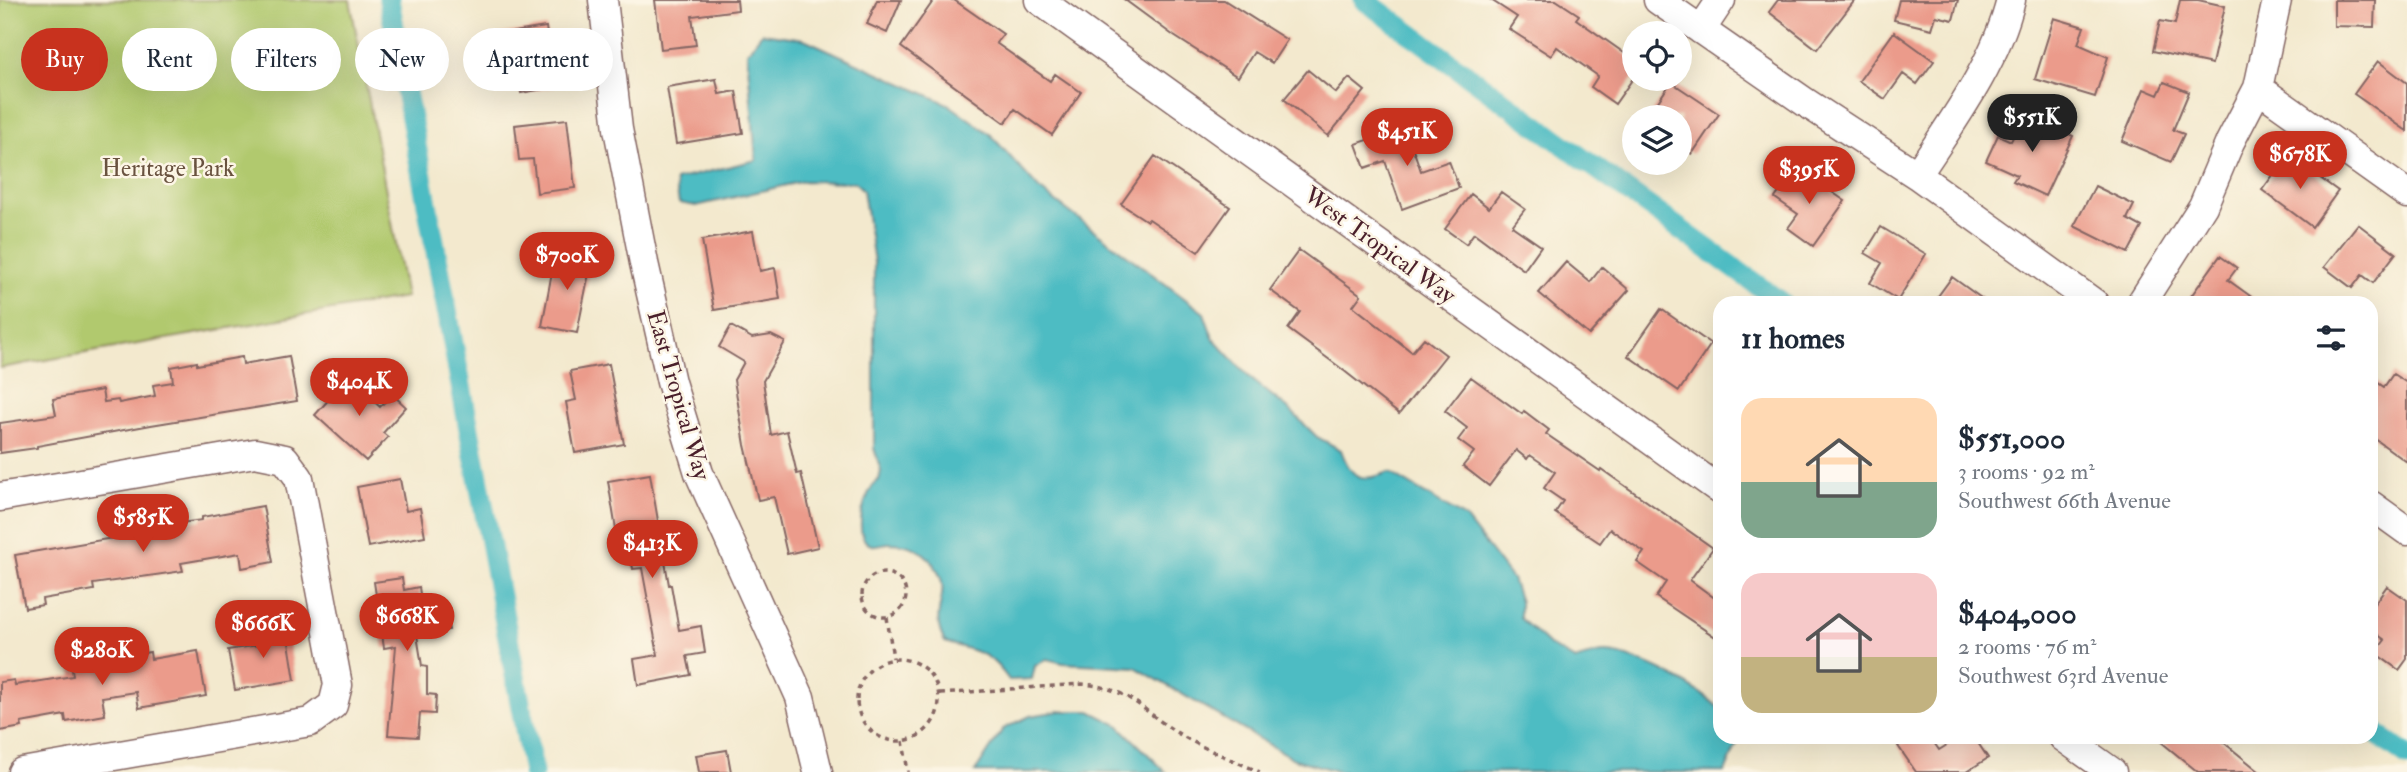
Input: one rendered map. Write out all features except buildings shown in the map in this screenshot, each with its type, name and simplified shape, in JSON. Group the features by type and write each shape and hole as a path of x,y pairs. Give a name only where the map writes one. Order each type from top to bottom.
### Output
{"street":[{"name":"East Tropical Way","path":"603,0 618,129 671,382 699,474 800,697 818,772"},
{"name":"West Tropical Way","path":"1039,0 1713,485"},
{"path":"1658,0 1917,176 2084,296"},
{"path":"1701,30 1721,0"},
{"path":"1917,176 1978,81 2011,0"},
{"path":"2145,296 2203,206 2230,142 2258,88 2277,0"},
{"path":"2258,88 2407,194"},
{"path":"0,496 256,453 285,458 299,478 338,685 332,705 310,722 22,772"},
{"path":"2378,510 2407,531"},
{"path":"2073,744 2112,772"}],"path":[{"path":"881,573 897,577 906,592 906,601 902,608 887,617 871,613 862,598 866,582 881,573"},
{"path":"887,617 893,658"},
{"path":"893,658 909,659 924,667 935,679 940,694 939,710 931,725 919,736 903,741 887,740 872,732 862,720 857,705 858,688 865,674 877,663 893,658"},
{"path":"940,694 1082,684 1102,685 1118,690 1194,743 1260,772"},
{"path":"903,741 908,772"}],"green space":[{"name":"Heritage Park","path":"0,0 350,0 355,28 355,91 367,91 406,297 0,368"}],"water":[{"path":"762,33 804,39 948,104 990,134 1039,189 1204,313 1213,338 1250,378 1291,411 1317,437 1341,450 1353,472 1364,478 1371,478 1389,472 1465,518 1512,579 1520,602 1520,618 1550,646 1575,660 1603,653 1636,660 1683,682 1710,700 1713,703 1713,744 1737,744 1725,772 1340,772 1294,759 1135,667 1063,663 1047,659 1035,666 1032,679 1009,680 995,663 982,653 945,642 938,621 942,596 941,580 933,563 923,553 911,547 889,543 872,545 865,541 862,534 865,502 879,480 881,471 874,448 874,262 863,190 855,182 804,181 696,206 679,203 675,180 756,160 747,52"},
{"path":"1060,711 1090,711 1118,725 1166,772 975,772 1003,729 1030,716"}],"waterway":[{"path":"389,0 533,772"},
{"path":"1364,0 1772,296"},
{"path":"2378,735 2407,756"}]}
